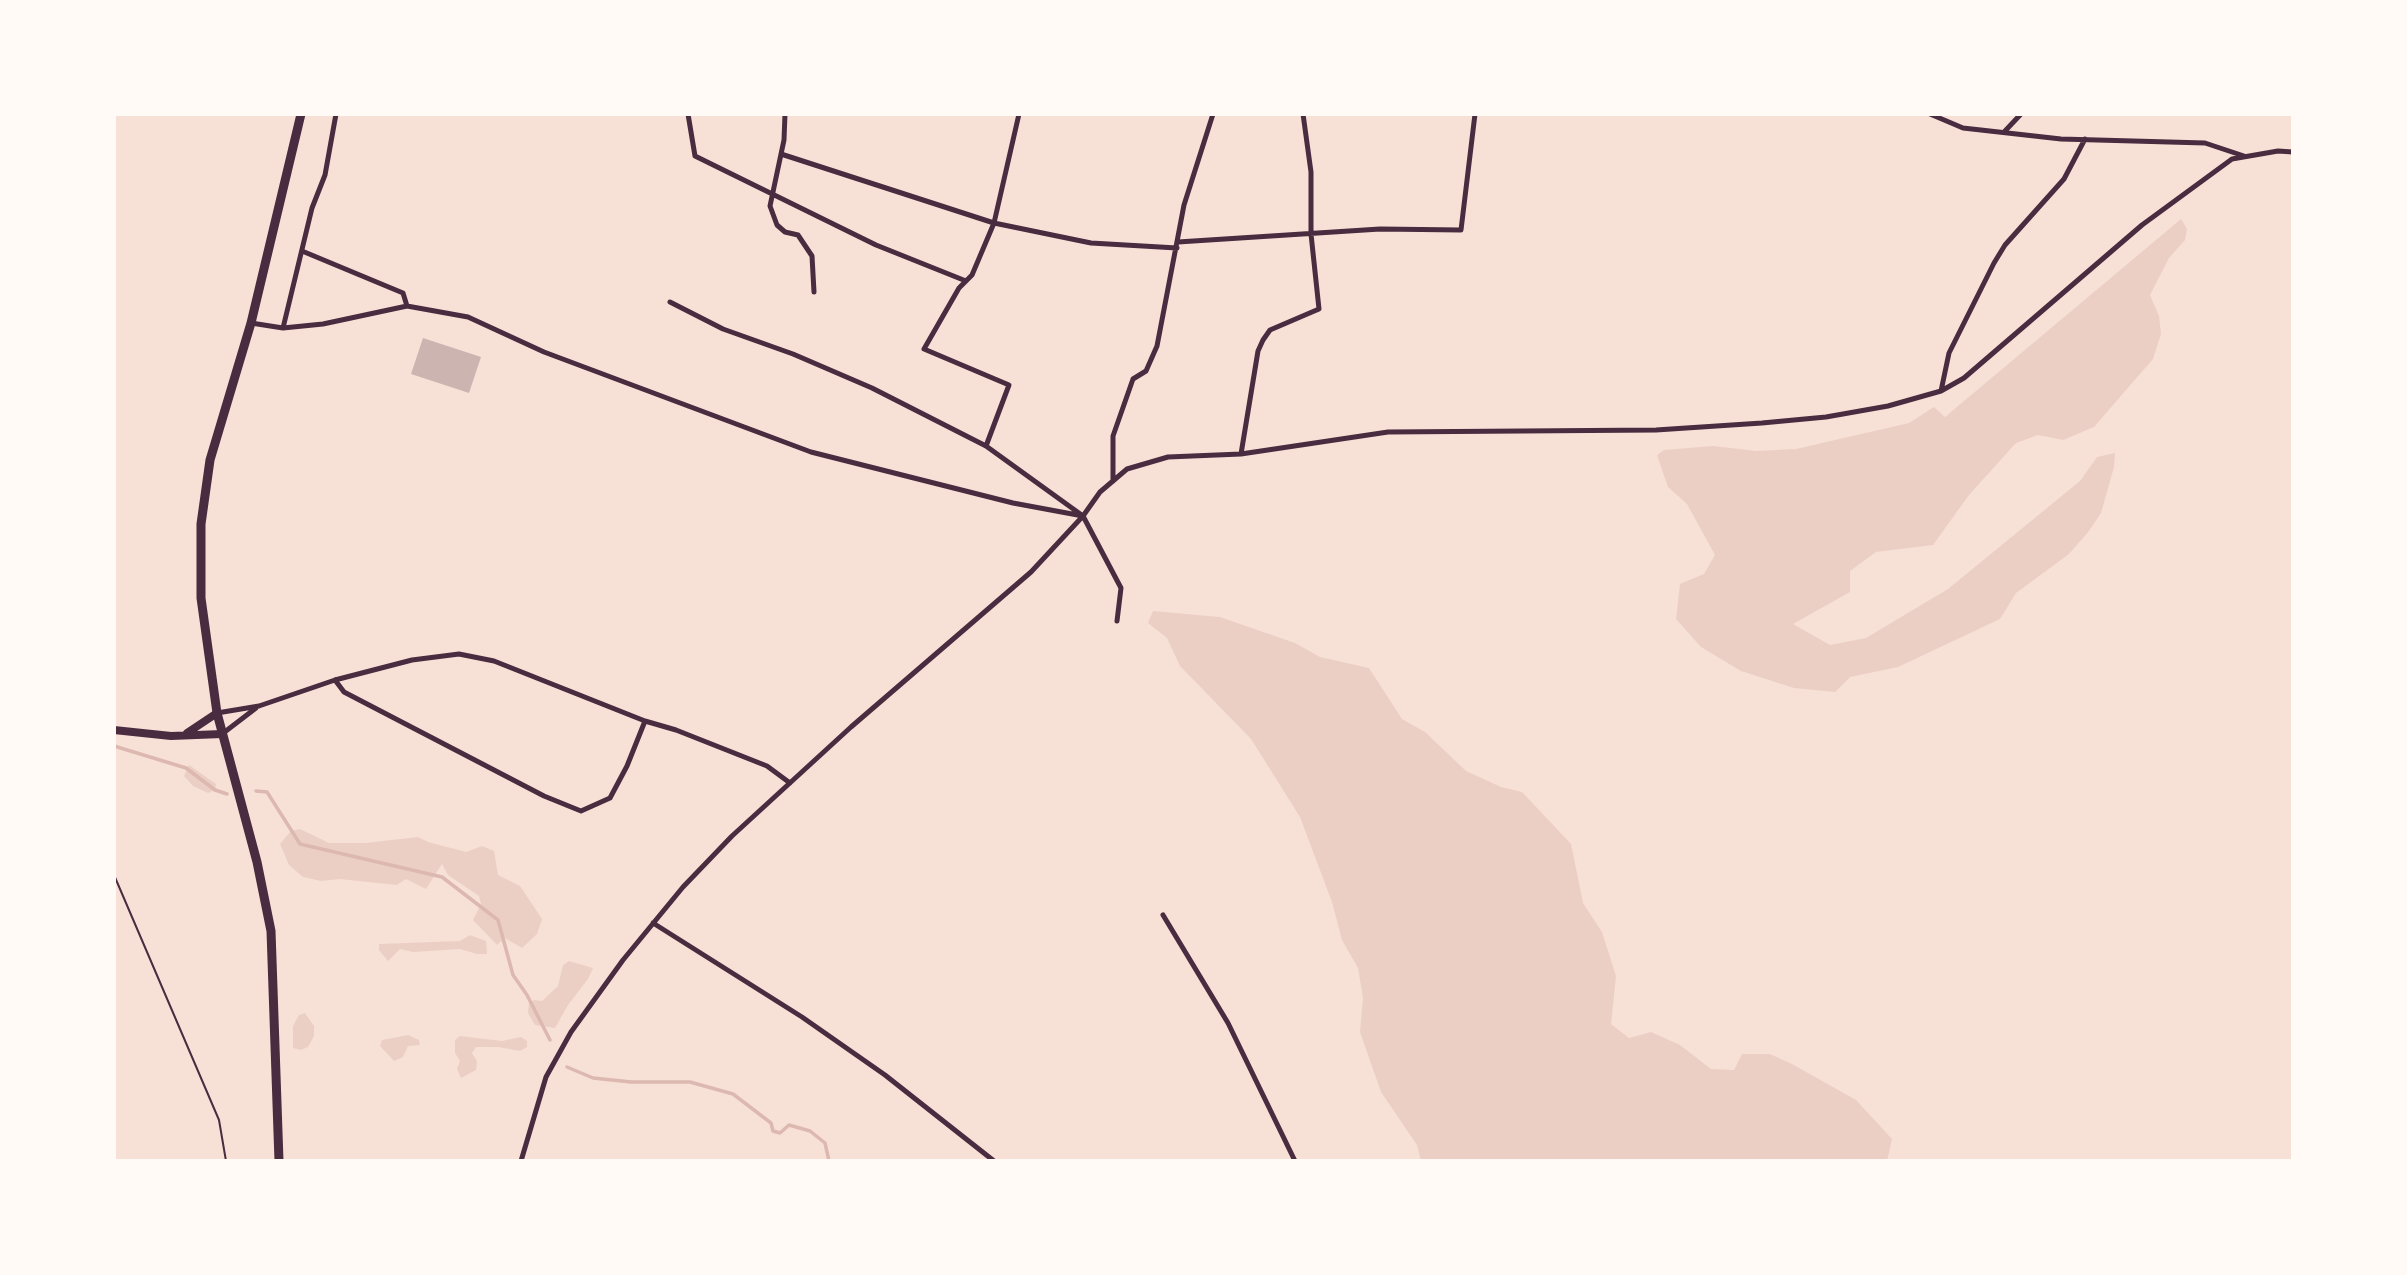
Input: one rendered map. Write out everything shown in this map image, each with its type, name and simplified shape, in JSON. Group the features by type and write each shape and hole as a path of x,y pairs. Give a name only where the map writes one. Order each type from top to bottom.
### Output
{"main road":[{"path":"279,1161 271,931 257,862 217,713 201,597 201,524 210,460 251,323 301,114"},
{"path":"187,733 217,713"},
{"path":"114,730 171,736 187,733 222,734"}],"street":[{"path":"283,328 312,208 325,175 336,114"},
{"path":"688,114 695,156 876,245 966,281"},
{"path":"785,114 781,154 770,206 777,225 785,232 798,235 812,256 814,292"},
{"path":"986,446 1009,385 924,349 972,275 994,223 1019,114"},
{"path":"1113,481 1114,436 1133,379 1146,371 1157,346 1184,205 1213,114"},
{"path":"1241,454 1258,351 1263,340 1270,330 1319,309 1311,234 1313,196 1303,114"},
{"path":"781,154 994,223 1091,243 1177,245 1380,229 1461,230 1475,114"},
{"path":"1930,114 1964,128 2085,139 2205,143 2245,156"},
{"path":"2005,131 2021,114"},
{"path":"1941,391 1949,353 1994,263 2005,245 2064,179 2085,139"},
{"path":"521,1161 546,1077 571,1032 653,923 732,836 972,620 1031,572 1127,469 1168,457 1241,454 1388,432 1656,430 1826,417 1888,406 1941,391 1964,378 2142,225 2232,159 2293,152"},
{"path":"302,251 403,293 407,306"},
{"path":"670,302 723,329 793,354 872,388 986,446 1083,516 1121,588 1117,621"},
{"path":"251,323 283,328 323,324 407,306 468,317 569,362 811,452 1013,503 1083,516"},
{"path":"217,713 258,706 335,680 412,660 459,654 494,661 767,766 790,783"},
{"path":"335,680 344,692 498,773 581,811 610,798 627,766 645,721"},
{"path":"222,734 258,706"},
{"path":"1163,915 1228,1023 1295,1161"},
{"path":"653,923 885,1075 994,1161"}],"path":[{"path":"114,875 219,1120 226,1161"}],"shaded area":[{"path":"2181,219 2187,229 2185,240 2169,258 2150,295 2159,316 2161,334 2153,359 2094,427 2063,440 2038,435 2016,443 1969,495 1933,545 1876,552 1850,571 1850,592 1793,624 1830,645 1866,638 1948,589 2080,481 2097,457 2115,453 2114,467 2101,513 2089,531 2069,554 2016,593 2000,619 1898,667 1850,677 1835,692 1794,688 1741,671 1701,647 1676,619 1680,584 1704,574 1715,555 1687,504 1668,487 1657,455 1664,450 1713,446 1756,451 1796,449 1909,423 1934,407 1945,417"},
{"path":"1153,611 1220,617 1295,643 1320,657 1369,668 1402,719 1425,732 1466,771 1501,787 1522,792 1571,844 1583,903 1602,932 1616,976 1611,1024 1629,1038 1651,1032 1680,1045 1711,1069 1734,1070 1742,1054 1770,1054 1792,1064 1856,1100 1892,1139 1887,1161 1421,1161 1417,1145 1381,1092 1360,1032 1363,998 1358,968 1342,940 1332,902 1300,817 1251,739 1180,666 1167,638 1148,623"},
{"path":"189,765 216,784 215,790 208,793 193,786 184,776"},
{"path":"300,829 329,843 365,843 418,837 466,852 482,846 494,851 498,875 520,886 542,919 537,934 522,948 505,938 497,945 473,920 481,904 479,896 448,875 442,864 426,889 406,879 397,885 339,879 321,881 303,877 289,865 280,844 291,831"},
{"path":"470,935 486,941 487,954 460,949 413,952 400,949 388,961 379,950 379,944 460,941"},
{"path":"569,961 593,968 588,979 555,1028 535,1025 528,1013 529,1003 534,1000 542,1001 558,986 563,965"},
{"path":"305,1013 314,1026 314,1036 308,1047 301,1050 293,1048 293,1026 299,1015"},
{"path":"408,1035 419,1040 420,1045 408,1046 403,1057 394,1061 380,1046 382,1040"},
{"path":"460,1036 502,1041 521,1037 527,1041 527,1047 520,1051 476,1047 472,1053 477,1061 476,1070 461,1078 457,1069 460,1061 455,1053 455,1040"}],"building":[{"path":"423,338 481,357 469,393 411,374"}],"waterway":[{"path":"114,746 186,768 215,790 227,794"},
{"path":"256,791 267,792 300,844 442,877 498,920 513,975 527,995 550,1040"},
{"path":"567,1067 593,1078 631,1082 690,1082 733,1094 771,1123 773,1131 780,1133 789,1125 810,1131 825,1143 829,1161"}]}
